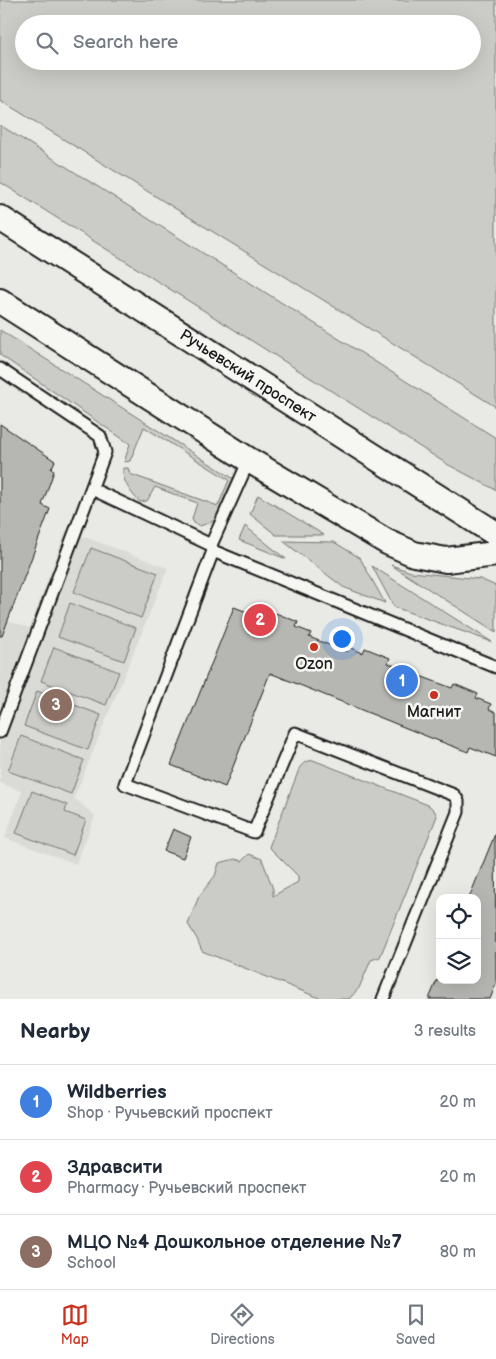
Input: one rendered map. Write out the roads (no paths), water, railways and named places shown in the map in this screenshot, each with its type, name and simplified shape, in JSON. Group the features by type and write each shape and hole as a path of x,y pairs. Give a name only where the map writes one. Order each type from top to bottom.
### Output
{"street":[{"name":"Ручьевский проспект","path":"0,218 496,534"},
{"path":"0,301 249,460 387,542 414,554 446,560 496,554"}],"lane":[{"path":"0,369 100,436 105,452 0,732"},
{"path":"249,460 212,548 125,784 254,832 296,733 454,796 458,801 458,812 383,999"},
{"path":"92,489 212,548 496,666"}],"place":[{"name":"Здравсити","path":"260,620"},
{"name":"Ozon","path":"314,647"},
{"name":"Wildberries","path":"402,681"},
{"name":"Магнит","path":"434,695"},
{"name":"МЦО №4 Дошкольное отделение №7","path":"56,705"}]}
